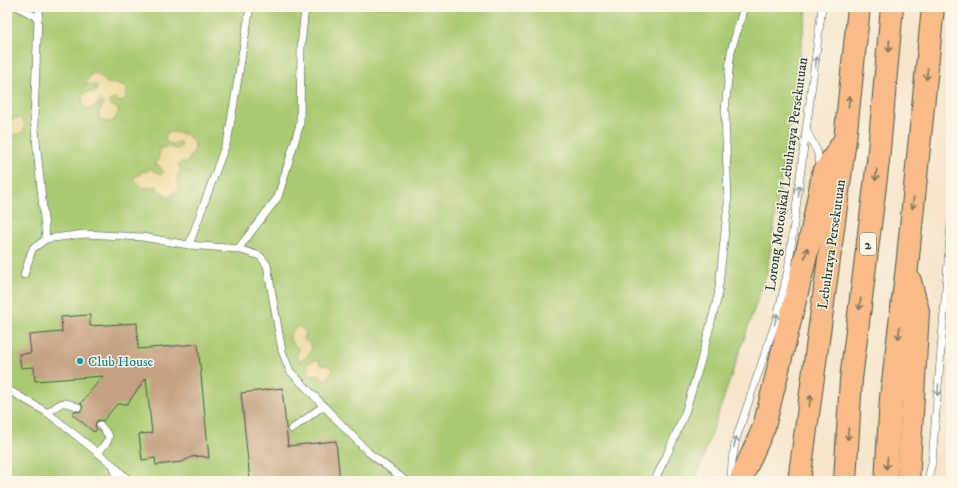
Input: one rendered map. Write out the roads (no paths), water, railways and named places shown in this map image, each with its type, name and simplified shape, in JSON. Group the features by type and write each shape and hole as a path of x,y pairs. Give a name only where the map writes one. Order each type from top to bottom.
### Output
{"highway":[{"name":"Lebuhraya Persekutuan","path":"799,481 845,140 859,7"},
{"name":"2","path":"845,481 851,379 878,161 892,7"},
{"path":"886,481 891,398 907,267 933,7"},
{"path":"740,481 764,427 812,232 822,174 845,140"},
{"path":"907,267 918,312 908,459 908,481"}],"lane":[{"path":"18,7 38,18"},
{"path":"40,7 38,18 34,119 46,239"},
{"path":"189,245 228,138 250,7"},
{"path":"238,249 278,197 300,124 301,46 305,7"},
{"path":"654,481 685,413 718,296 728,203 725,110 731,51 744,7"},
{"name":"Lorong Motosikal Lebuhraya Persekutuan","path":"731,481 732,461 736,439 777,318 788,270 822,7"},
{"path":"807,132 817,151 822,174"},
{"path":"928,481 932,462 951,225"},
{"path":"24,275 33,248 46,239 84,234 142,237 189,245 238,249 260,256 267,265 282,351 290,371 368,452 406,481"},
{"path":"7,389 48,413 113,465 130,481"},
{"path":"48,413 62,402 67,402 78,407"},
{"path":"292,429 323,406"},
{"path":"98,453 108,440 109,436 100,425"},
{"path":"113,465 118,481"}],"place":[{"name":"Club House","path":"80,361"}]}
